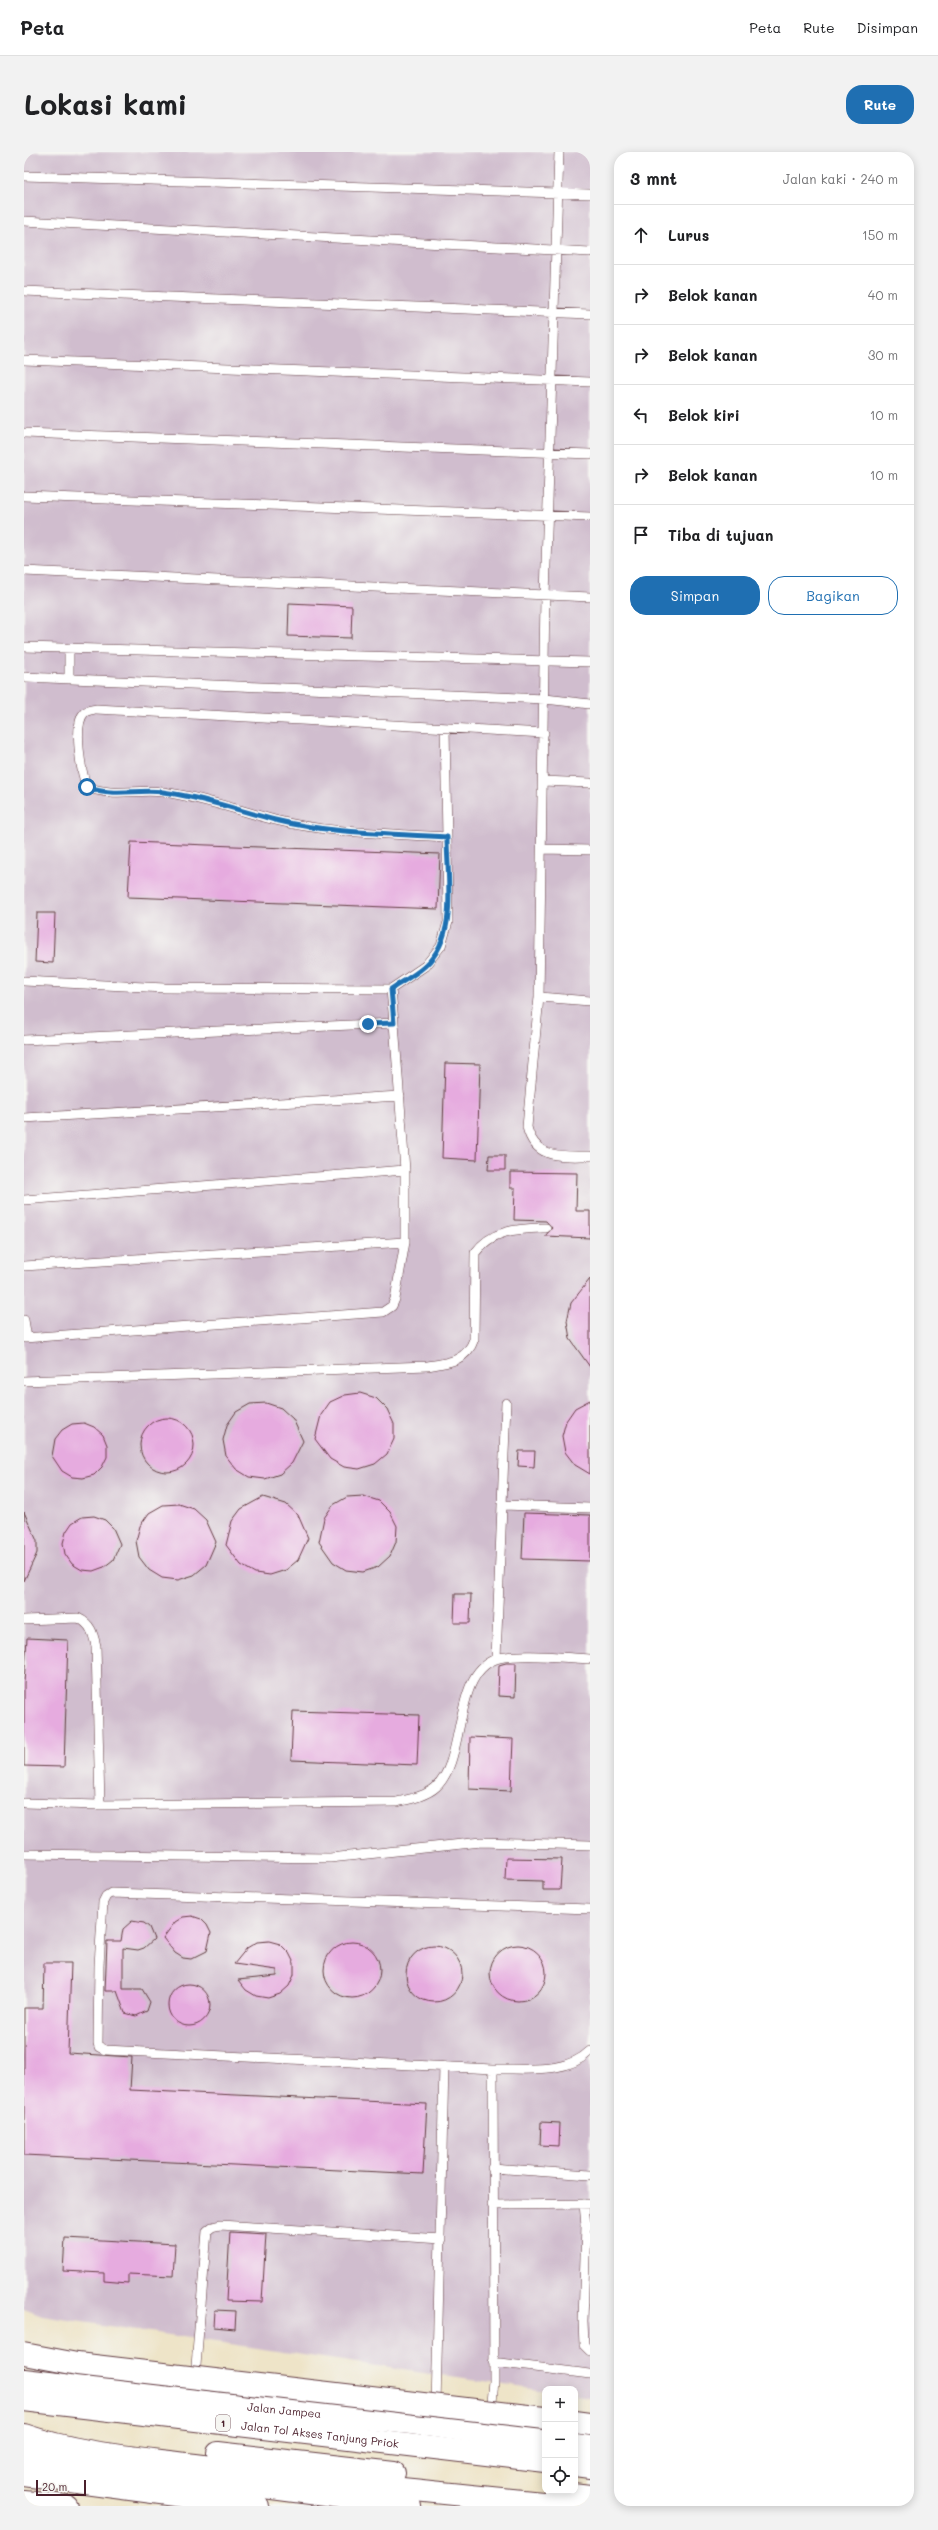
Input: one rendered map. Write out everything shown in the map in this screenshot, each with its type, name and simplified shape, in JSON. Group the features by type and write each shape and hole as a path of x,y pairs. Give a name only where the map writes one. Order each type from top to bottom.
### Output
{"highway":[{"path":"24,2354 78,2364 542,2418"},
{"name":"Jalan Jampea","path":"24,2374 436,2419 542,2433"},
{"name":"Jalan Jampea","path":"24,2380 162,2395 260,2408 411,2423 542,2441"},
{"name":"Jalan Tol Akses Tanjung Priok","path":"24,2400 542,2461"},
{"path":"578,2422 590,2424"},
{"path":"24,2431 542,2491"},
{"path":"24,2435 45,2442 113,2454 293,2478 574,2506"},
{"path":"578,2459 585,2446"},
{"path":"24,2456 410,2506"},
{"path":"24,2475 258,2506"},
{"path":"572,2494 590,2496"},
{"path":"24,2502 66,2506"}],"lane":[{"path":"559,152 556,193 553,380 545,596 543,849 538,997 527,1127 530,1139 544,1153 590,1156"},
{"path":"24,176 590,194"},
{"path":"24,221 590,252"},
{"path":"24,291 590,314"},
{"path":"24,360 590,382"},
{"path":"24,433 590,454"},
{"path":"24,496 590,516"},
{"path":"24,571 590,597"},
{"path":"24,647 590,662"},
{"path":"69,648 69,677"},
{"path":"24,676 545,699 590,704"},
{"path":"447,837 376,834 330,830 274,820 236,808 161,792 120,793 96,790 87,787 79,762 82,717 87,711 96,709 544,733"},
{"path":"24,981 165,988 391,989 425,966 441,946 448,922 445,728"},
{"path":"543,781 590,783"},
{"path":"543,849 590,850"},
{"path":"24,1320 26,1338 380,1313 392,1306 395,1300 405,1242 405,1170 391,989"},
{"path":"538,997 590,1001"},
{"path":"24,1040 394,1023"},
{"path":"24,1118 400,1096"},
{"path":"24,1200 405,1170"},
{"path":"24,1381 427,1366 450,1362 467,1353 474,1339 475,1253 482,1243 493,1236 512,1230 546,1228"},
{"path":"24,1266 405,1242"},
{"path":"496,1659 506,1403"},
{"path":"503,1505 590,1508"},
{"path":"24,1620 78,1618 86,1621 93,1632 96,1646 100,1806"},
{"path":"24,1803 100,1806 397,1802 415,1798 436,1787 447,1771 470,1686 480,1669 496,1659 514,1656 590,1659"},
{"path":"24,1854 330,1858 481,1842 590,1845"},
{"path":"590,1909 111,1893 104,1898 99,1965 98,2035 98,2045 103,2050 493,2069 549,2068 572,2063 590,2051"},
{"path":"436,2419 444,2066"},
{"path":"490,2427 493,2362 493,2069"},
{"path":"492,2168 590,2176"},
{"path":"492,2205 587,2204 588,2225 583,2321 584,2345 590,2351"},
{"path":"194,2392 207,2231 212,2226 220,2225 441,2239"},
{"path":"493,2362 590,2374"}],"shaded area":[{"path":"24,152 590,152 590,2397 578,2395 578,2386 542,2386 542,2391 42,2316 24,2309"}],"building":[{"path":"289,603 352,606 351,638 288,636"},
{"path":"131,842 440,854 438,909 128,897"},
{"path":"37,913 55,913 53,963 35,962"},
{"path":"445,1063 480,1064 477,1160 442,1158"},
{"path":"489,1155 505,1155 505,1170 488,1170"},
{"path":"510,1172 577,1173 576,1211 590,1211 590,1238 545,1236 552,1228 546,1221 514,1220 515,1188 510,1188"},
{"path":"590,1279 590,1367 570,1339 567,1321 571,1303"},
{"path":"360,1393 376,1398 387,1409 394,1424 394,1439 387,1454 375,1464 359,1469 344,1467 330,1459 315,1439 321,1415 330,1402 345,1395"},
{"path":"590,1400 590,1474 575,1465 565,1452 562,1436 566,1421 575,1408"},
{"path":"266,1403 281,1408 293,1419 303,1441 292,1463 280,1474 265,1479 249,1477 236,1469 226,1456 223,1440 227,1425 236,1412 250,1404"},
{"path":"162,1418 172,1418 182,1422 190,1430 194,1440 194,1450 190,1460 182,1468 172,1472 162,1472 152,1468 144,1460 140,1450 140,1440 144,1430 152,1422"},
{"path":"84,1423 94,1427 103,1435 107,1445 107,1457 102,1467 94,1475 83,1478 72,1477 62,1471 52,1456 55,1439 62,1430 72,1424"},
{"path":"519,1451 535,1451 534,1467 518,1466"},
{"path":"363,1496 379,1501 390,1512 397,1526 396,1542 390,1556 378,1567 363,1572 346,1570 333,1562 319,1542 324,1518 333,1505 347,1497"},
{"path":"263,1497 286,1504 298,1515 308,1538 298,1560 286,1570 270,1575 255,1573 241,1565 226,1545 232,1521 241,1509"},
{"path":"179,1504 194,1509 206,1520 216,1542 206,1565 194,1575 178,1580 162,1578 149,1570 139,1557 136,1541 140,1526 149,1513 163,1505"},
{"path":"24,1512 37,1541 37,1553 24,1581"},
{"path":"524,1513 590,1515 590,1561 522,1559"},
{"path":"94,1516 105,1520 113,1528 120,1544 113,1560 104,1567 93,1571 82,1570 72,1564 65,1554 63,1543 66,1532 72,1523 82,1517"},
{"path":"455,1594 471,1594 470,1623 454,1623"},
{"path":"27,1638 68,1640 64,1767 24,1766 24,1683"},
{"path":"516,1663 515,1697 498,1696 499,1665"},
{"path":"293,1711 419,1715 417,1765 291,1760"},
{"path":"470,1737 513,1739 511,1791 469,1789"},
{"path":"506,1858 562,1859 560,1890 543,1890 543,1881 505,1880"},
{"path":"192,1916 201,1919 207,1925 211,1933 207,1951 191,1959 183,1958 175,1953 163,1938 175,1922 183,1917"},
{"path":"132,1921 144,1923 149,1927 154,1939 144,1948 138,1950 123,1948 123,1989 142,1989 150,2002 147,2011 136,2016 125,2013 117,1991 105,1991 107,1941 121,1941 123,1929"},
{"path":"269,1941 280,1944 289,1953 294,1963 294,1975 289,1986 280,1994 268,1998 256,1996 246,1990 238,1980 277,1976 277,1970 234,1964 247,1948 257,1942"},
{"path":"346,1942 358,1942 368,1946 376,1954 380,1964 380,1976 376,1986 368,1994 358,1998 346,1998 336,1994 328,1986 324,1976 324,1964 328,1954 336,1946"},
{"path":"512,1945 524,1945 534,1949 542,1957 546,1967 546,1979 542,1989 534,1997 524,2001 512,2001 502,1997 494,1989 490,1979 490,1967 494,1957 502,1949"},
{"path":"428,1946 440,1946 450,1950 458,1958 462,1968 462,1980 458,1990 450,1998 440,2002 428,2002 418,1998 410,1990 406,1980 406,1968 410,1958 418,1950"},
{"path":"44,1963 71,1963 68,2053 132,2057 130,2090 427,2104 423,2174 24,2155 24,2008 43,2008"},
{"path":"185,1984 193,1984 201,1987 207,1993 210,2005 207,2017 201,2023 193,2026 185,2026 177,2023 171,2017 168,2009 168,2001 171,1993 177,1987"},
{"path":"541,2122 560,2123 559,2146 540,2145"},
{"path":"230,2232 266,2234 262,2302 226,2301"},
{"path":"65,2238 175,2244 173,2276 128,2274 128,2283 104,2281 104,2273 63,2271"},
{"path":"215,2310 236,2311 235,2329 214,2327"}],"route":[{"path":"87,787 105,792 161,792 236,808 274,820 330,830 356,833 447,837 448,922 441,946 425,966 391,989 394,1023 368,1024"}]}
